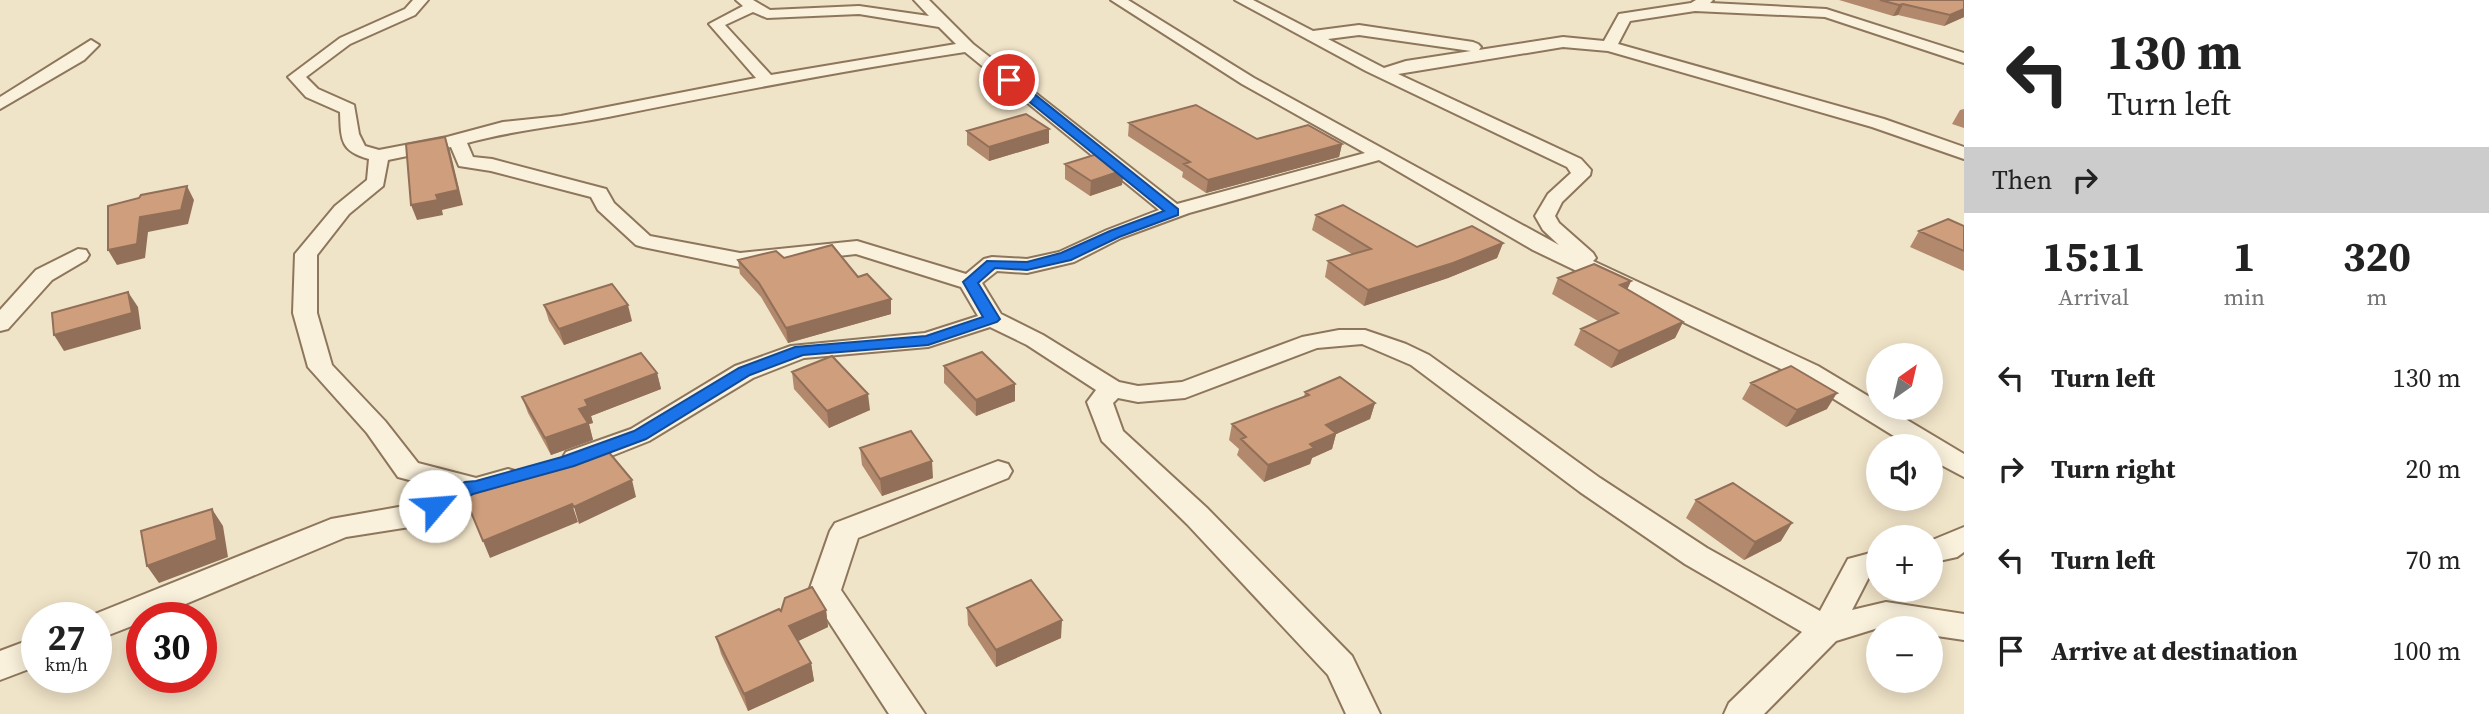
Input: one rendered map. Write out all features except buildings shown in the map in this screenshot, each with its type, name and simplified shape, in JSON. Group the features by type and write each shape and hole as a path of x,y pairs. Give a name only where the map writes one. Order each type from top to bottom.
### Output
{"street":[{"path":"421,0 410,12 345,41 296,77 312,93 348,110 350,134 356,150 379,156 457,140 503,127 561,121 767,80 968,47"},
{"path":"921,0 968,47 1174,212"},
{"path":"1118,0 1248,81 1541,246 1809,372 1964,467"},
{"path":"1242,0 1581,170 1580,175 1558,192 1548,205 1545,216 1550,226 1603,275"},
{"path":"1769,0 1826,13 1964,58"},
{"path":"767,80 716,24 747,3 767,14 859,10 945,23"},
{"path":"1609,46 1624,17 1701,4 1826,13"},
{"path":"1313,36 1359,30 1432,43 1519,49"},
{"path":"1384,73 1406,66 1563,42 1609,46 1878,123 1964,153"},
{"path":"0,104 79,57 91,46"},
{"path":"457,140 466,162 492,165 599,193 605,206 643,241 740,260 857,247 970,282 992,319 1035,340 1112,389 1138,394 1185,390 1311,342 1339,337 1365,337 1420,360 1488,412 1632,513 1696,555 1826,630 1886,615 1964,627"},
{"path":"970,282 992,264 1027,266 1066,257 1114,234 1174,212 1381,154"},
{"path":"379,156 376,182 342,210 306,254 305,313 320,368 376,427 408,470 476,488 528,473"},
{"path":"0,324 44,275 78,255"},
{"path":"555,466 640,435 744,372 800,351 928,340 992,319"},
{"path":"1112,389 1100,402 1111,435 1206,526 1340,666 1363,714"},
{"path":"908,714 825,591 845,531 998,471"},
{"path":"112,620 341,527 416,515 471,486"},
{"path":"1943,550 1964,538"},
{"path":"1741,714 1826,630 1859,567 1866,566"},
{"path":"0,666 21,657"}],"route":[{"path":"435,506 471,486 476,488 568,462 640,435 744,372 800,351 928,340 992,319 970,282 992,264 1027,266 1066,257 1114,234 1174,212 1009,80"}]}
